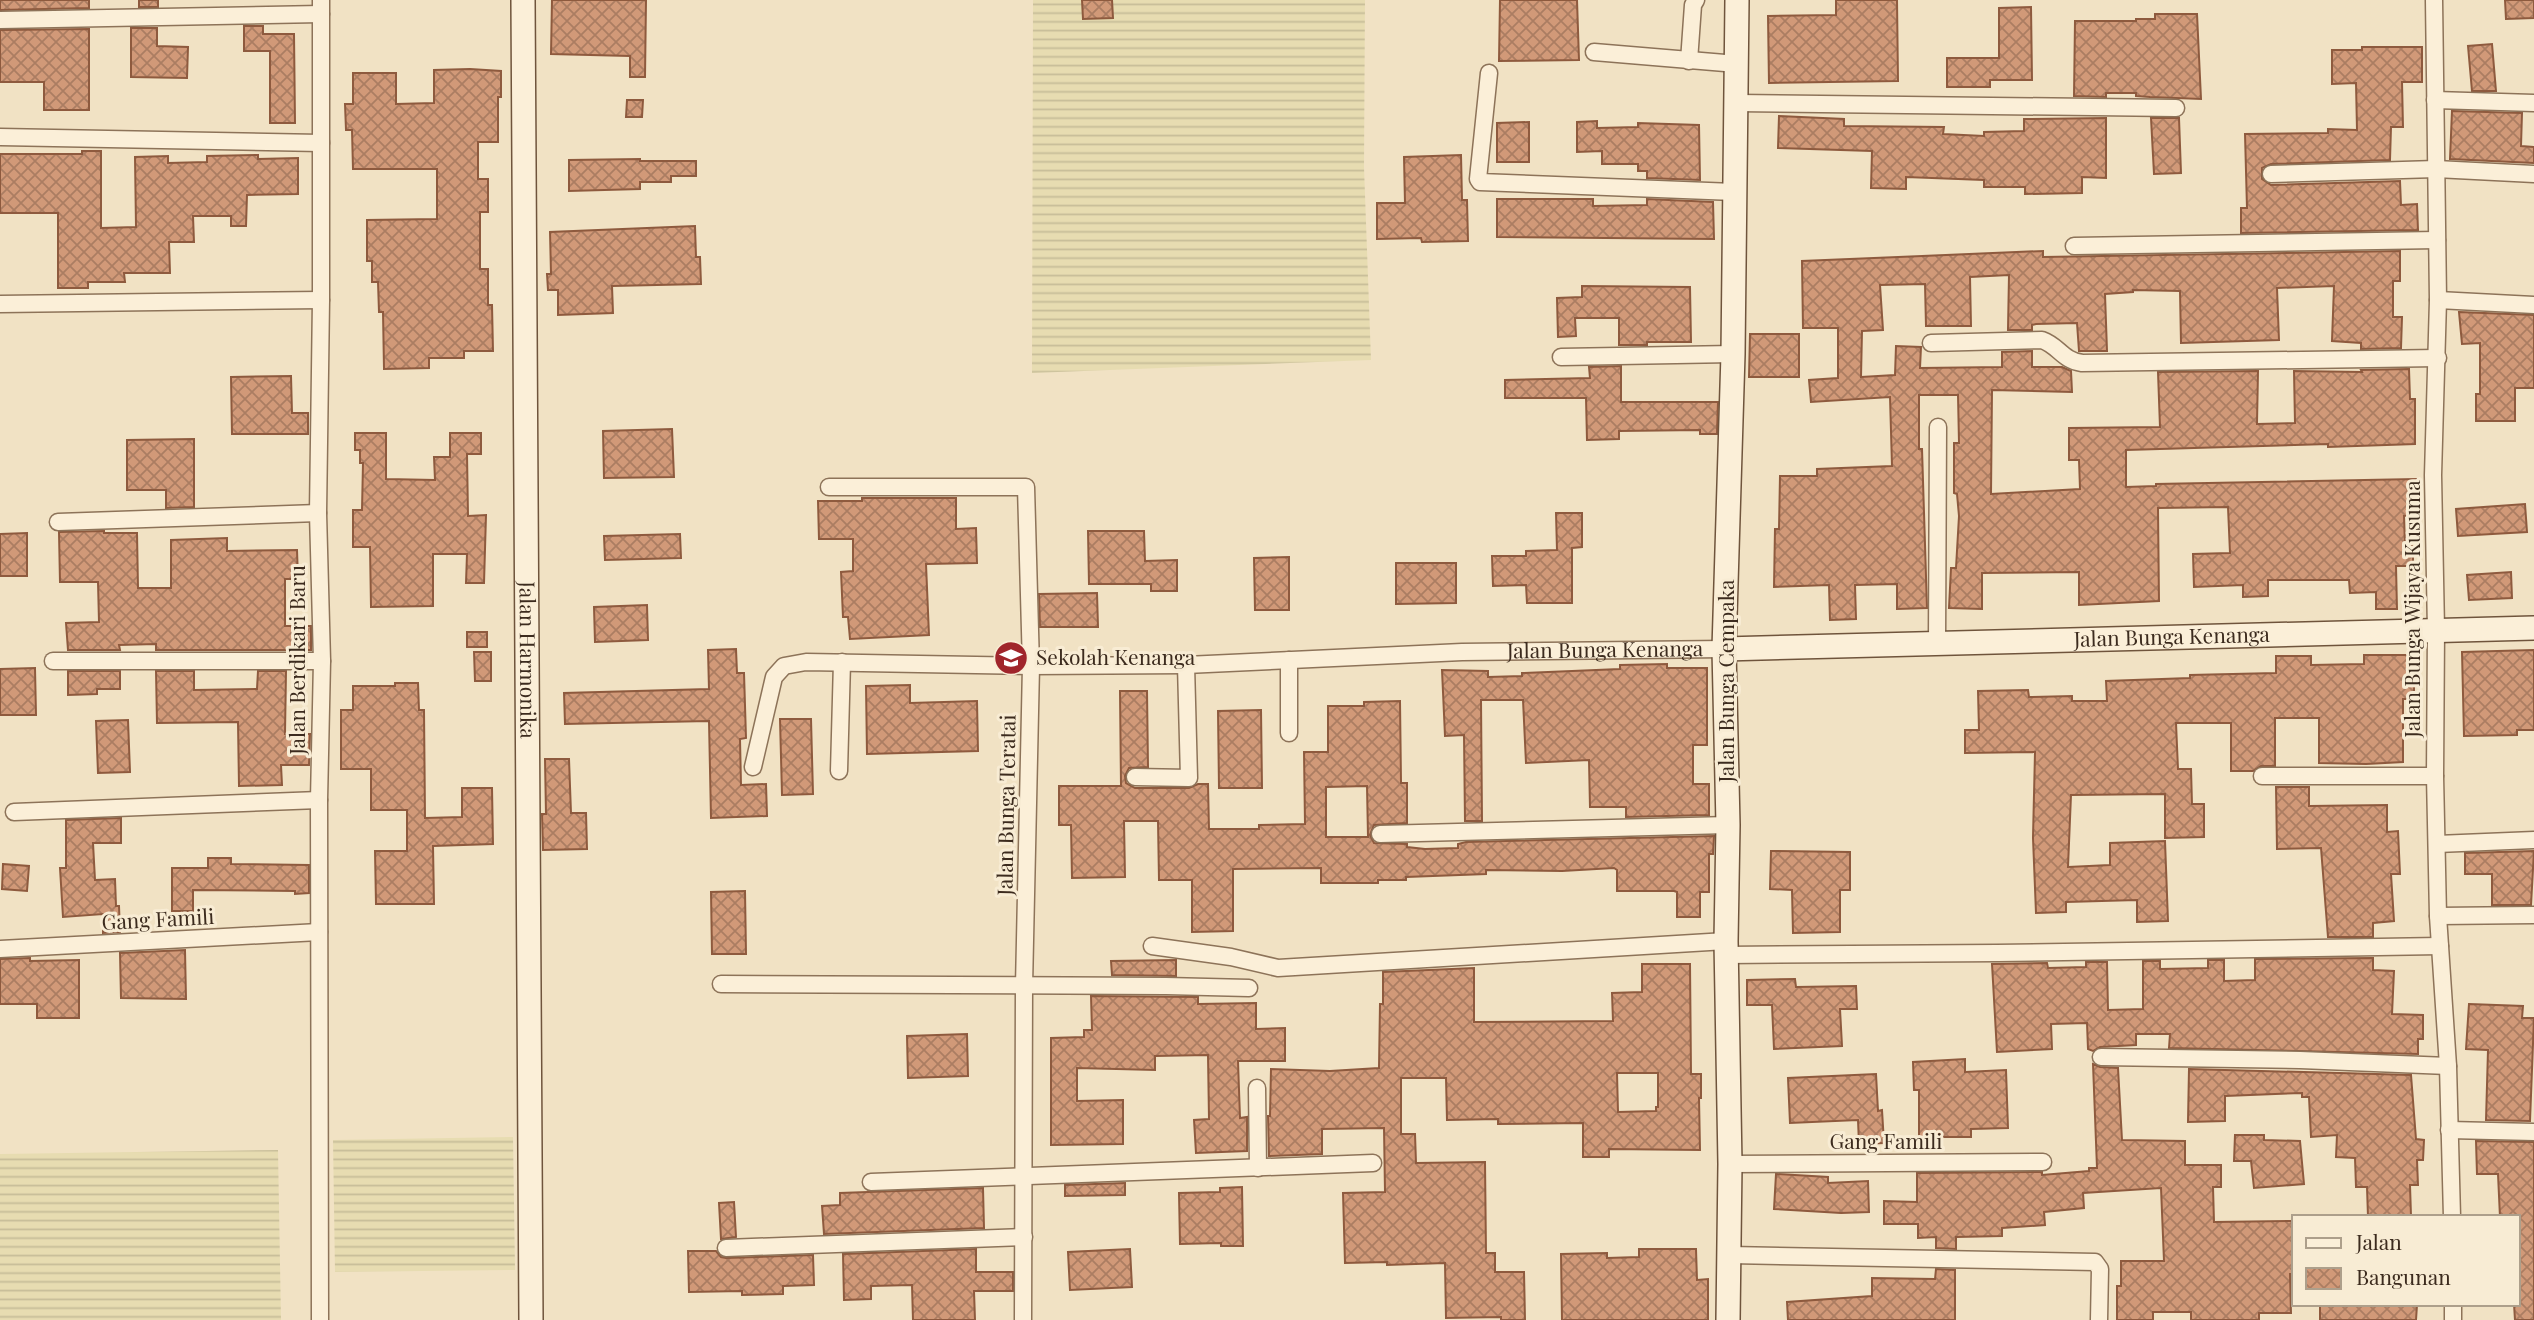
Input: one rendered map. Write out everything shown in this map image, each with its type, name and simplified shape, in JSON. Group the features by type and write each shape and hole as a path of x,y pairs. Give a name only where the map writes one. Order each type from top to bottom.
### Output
{"street":[{"name":"Jalan Harmonika","path":"523,0 531,1320"},
{"path":"1689,61 1693,5 1696,0"},
{"name":"Jalan Bunga Cempaka","path":"1728,1320 1731,1164 1724,649 1733,354 1737,0"},
{"name":"Jalan Bunga Wijaya Kusuma","path":"2434,0 2438,300 2433,475 2435,776 2438,916 2448,1066 2452,1215"},
{"path":"0,20 321,7"},
{"name":"Jalan Berdikari Baru","path":"320,1320 319,800 322,661 317,513 321,300 321,7"},
{"path":"1594,52 1737,64"},
{"path":"1489,73 1478,179 1480,181 1490,184 1734,192"},
{"path":"2435,100 2534,103"},
{"path":"1737,103 2176,107"},
{"path":"0,137 321,142"},
{"path":"2271,174 2436,169 2534,174"},
{"path":"2074,246 2437,240"},
{"path":"0,304 321,300"},
{"path":"2438,300 2534,305"},
{"path":"1931,343 2042,340 2068,360 2082,363 2438,358"},
{"path":"1561,357 1733,354"},
{"path":"1937,643 1938,427"},
{"name":"Jalan Bunga Teratai","path":"829,487 1026,487 1031,666 1024,986 1023,1320"},
{"path":"58,522 317,513"},
{"name":"Jalan Bunga Kenanga","path":"753,767 774,677 785,666 806,662 1031,666 1186,665 1462,652 1724,649 2534,628"},
{"path":"1289,660 1289,733"},
{"path":"53,661 322,661"},
{"path":"839,771 842,662"},
{"path":"1135,777 1189,778 1186,665"},
{"path":"2262,776 2435,776"},
{"path":"13,812 319,800"},
{"path":"1380,834 1728,825"},
{"path":"2437,844 2534,840"},
{"path":"2438,916 2534,915"},
{"name":"Gang Famili","path":"0,949 319,932"},
{"path":"1152,946 1231,957 1278,968 1726,948 1983,953 2440,946"},
{"path":"721,984 1249,988"},
{"path":"2101,1057 2300,1060 2448,1066"},
{"path":"1257,1088 1258,1168"},
{"path":"2449,1130 2534,1132"},
{"name":"Gang Famili","path":"1731,1164 2043,1162"},
{"path":"871,1182 1373,1163"},
{"path":"726,1248 1024,1237"},
{"path":"1730,1255 2095,1262 2100,1269 2099,1320"}],"shaded area":[{"path":"1033,0 1365,0 1364,167 1371,360 1032,373"},
{"path":"513,1137 515,1270 335,1272 333,1140"},
{"path":"278,1150 281,1320 0,1320 0,1154"}],"building":[{"path":"0,0 89,0 89,8 0,10"},
{"path":"139,0 158,0 158,7 139,7"},
{"path":"552,0 646,0 645,77 630,77 630,56 551,54"},
{"path":"1082,0 1112,0 1113,18 1083,19"},
{"path":"1500,0 1577,0 1579,60 1499,61"},
{"path":"1836,0 1897,0 1898,81 1769,83 1768,16 1836,15"},
{"path":"2505,0 2534,0 2534,18 2506,19"},
{"path":"2031,7 2032,80 1990,80 1990,87 1947,87 1947,58 1999,58 1999,8"},
{"path":"2155,14 2197,14 2201,99 2136,96 2136,93 2106,93 2106,97 2074,96 2075,21 2136,21 2155,19"},
{"path":"244,26 263,26 263,34 294,34 295,123 270,123 270,51 244,51"},
{"path":"131,28 157,28 157,46 188,47 187,78 131,77"},
{"path":"89,29 89,110 44,110 44,82 0,82 0,30"},
{"path":"2492,44 2496,91 2472,91 2468,46"},
{"path":"2362,47 2422,47 2422,82 2402,82 2403,127 2391,127 2390,160 2271,164 2262,168 2262,179 2271,185 2400,181 2401,205 2417,204 2418,230 2241,233 2241,208 2247,208 2245,134 2357,130 2356,83 2332,84 2332,50 2362,50"},
{"path":"434,70 501,71 498,142 478,142 478,179 488,179 488,212 480,212 480,269 488,269 488,305 492,305 493,351 464,351 464,358 429,358 429,368 384,369 383,312 379,312 378,282 372,282 372,261 367,261 367,220 437,219 437,169 353,169 352,130 346,130 345,104 353,104 353,73 396,73 396,104 434,103"},
{"path":"627,100 643,100 642,117 626,117"},
{"path":"2452,111 2522,113 2521,146 2534,147 2534,163 2450,159"},
{"path":"1779,116 1844,119 1844,126 1944,127 1943,134 1984,136 1984,132 2024,131 2024,119 2106,118 2106,178 2082,177 2082,193 2025,194 2025,187 1984,187 1984,180 1906,177 1906,189 1871,188 1872,151 1778,148"},
{"path":"2151,118 2179,118 2181,173 2154,174"},
{"path":"1597,121 1597,128 1638,127 1638,123 1699,125 1700,180 1647,178 1647,171 1638,171 1638,164 1602,164 1602,151 1577,152 1577,122"},
{"path":"1529,122 1529,162 1497,162 1497,123"},
{"path":"82,151 101,151 101,228 136,227 135,157 168,156 168,163 207,162 207,156 258,155 258,159 298,158 298,194 247,195 246,226 231,226 231,216 193,216 194,242 169,242 170,273 124,273 125,282 88,282 88,288 58,288 58,213 0,213 0,154 82,154"},
{"path":"1461,155 1462,200 1467,200 1468,241 1377,239 1377,203 1405,203 1404,157"},
{"path":"569,160 696,161 696,176 671,176 671,182 640,182 640,189 569,191"},
{"path":"1497,199 1593,199 1593,206 1647,205 1647,199 1713,202 1714,239 1497,237"},
{"path":"695,226 696,257 700,257 701,284 612,286 613,313 558,315 558,290 548,290 547,274 551,274 550,232"},
{"path":"2043,251 2043,257 2400,251 2400,281 2393,281 2393,317 2402,317 2401,348 2361,349 2361,343 2332,341 2334,286 2277,288 2279,340 2181,343 2180,291 2133,290 2105,294 2107,351 2079,351 2077,323 2036,324 2032,325 2032,330 2008,330 2009,275 1970,277 1971,326 1926,326 1925,284 1880,285 1883,330 1862,331 1861,377 1895,375 1896,346 1921,347 1920,368 2002,367 2002,352 2032,351 2032,367 2062,367 2071,371 2072,392 1992,390 1991,494 2080,489 2079,460 2069,460 2069,428 2160,427 2158,372 2258,371 2257,424 2295,423 2294,371 2362,372 2361,370 2409,369 2410,399 2415,399 2415,444 2126,450 2126,487 2156,484 2416,479 2416,516 2404,516 2405,546 2413,546 2413,566 2396,566 2397,609 2376,609 2376,592 2350,593 2349,580 2268,580 2268,596 2243,597 2243,585 2194,587 2193,554 2230,553 2228,507 2158,508 2159,601 2079,605 2079,572 1982,573 1982,609 1949,608 1951,568 1956,568 1959,516 1957,494 1954,493 1954,443 1959,443 1958,395 1919,395 1927,608 1897,609 1897,584 1855,585 1856,619 1830,620 1829,585 1774,587 1775,529 1779,529 1780,476 1817,476 1817,469 1892,466 1890,397 1811,402 1809,380 1838,378 1838,328 1803,328 1802,261"},
{"path":"1582,286 1690,287 1691,342 1619,345 1619,318 1575,318 1576,336 1558,337 1557,298 1582,297"},
{"path":"2459,312 2534,315 2534,388 2515,388 2515,421 2476,421 2476,394 2480,394 2480,343 2462,344"},
{"path":"1750,334 1799,334 1799,377 1749,377"},
{"path":"1621,366 1621,402 1718,402 1717,434 1700,434 1700,430 1619,431 1619,439 1587,440 1586,398 1505,398 1505,380 1590,378 1589,367"},
{"path":"291,376 292,413 308,413 308,434 232,434 231,377"},
{"path":"672,429 674,477 604,478 603,431"},
{"path":"355,433 386,433 386,479 435,480 434,457 450,457 450,433 481,433 481,454 467,454 468,516 486,515 484,583 466,583 467,554 433,554 433,606 371,607 370,547 353,547 353,510 362,510 363,463 360,463 360,450 355,450"},
{"path":"194,439 194,507 166,508 166,490 127,490 127,440"},
{"path":"862,498 956,498 956,529 976,528 977,563 926,564 929,635 850,639 848,617 843,617 841,572 853,571 853,539 819,539 818,501 862,501"},
{"path":"2525,504 2527,532 2458,536 2456,509"},
{"path":"1556,513 1582,513 1582,547 1572,548 1572,603 1527,603 1526,585 1493,586 1492,556 1526,556 1526,551 1557,550"},
{"path":"1088,531 1144,531 1145,561 1177,560 1177,591 1151,591 1151,584 1089,584"},
{"path":"59,532 137,533 138,588 171,588 171,540 227,538 227,551 297,550 298,579 285,579 285,626 311,626 311,650 156,650 156,644 119,645 120,650 68,650 66,623 99,622 98,582 60,582"},
{"path":"27,533 27,576 0,576 0,534"},
{"path":"680,534 681,558 605,560 604,536"},
{"path":"1289,557 1289,610 1255,610 1254,558"},
{"path":"1396,563 1456,563 1456,603 1396,604"},
{"path":"2511,572 2512,598 2469,600 2467,575"},
{"path":"1097,593 1098,627 1040,627 1039,594"},
{"path":"647,605 648,640 595,642 594,607"},
{"path":"467,632 487,632 487,647 467,647"},
{"path":"736,649 737,673 744,673 746,738 740,739 741,785 766,784 767,816 711,818 709,721 565,724 564,693 709,689 708,650"},
{"path":"2534,650 2534,730 2517,730 2517,735 2464,736 2462,652"},
{"path":"474,652 491,652 491,681 475,681"},
{"path":"2364,655 2414,655 2414,699 2403,699 2403,762 2319,763 2319,718 2275,718 2275,766 2261,766 2253,771 2231,771 2231,723 2176,723 2178,769 2191,769 2192,804 2204,804 2204,837 2165,838 2165,794 2071,795 2068,867 2110,865 2110,843 2165,841 2168,921 2137,922 2137,900 2066,902 2066,912 2036,913 2033,838 2035,752 1965,753 1965,730 1979,730 1978,691 2028,690 2029,697 2072,696 2072,701 2107,701 2106,681 2276,673 2276,656 2311,656 2311,665 2364,664"},
{"path":"1667,664 1667,668 1707,668 1707,745 1693,745 1693,784 1709,784 1709,815 1626,817 1626,807 1590,807 1589,760 1526,763 1523,700 1481,700 1482,821 1465,821 1464,735 1445,736 1442,670 1488,671 1488,677 1620,669 1620,665"},
{"path":"35,668 36,715 0,715 0,669"},
{"path":"68,671 120,671 120,689 97,689 97,694 68,695"},
{"path":"156,671 194,671 194,690 257,689 258,671 286,671 285,734 310,734 309,765 281,765 282,785 239,786 238,722 157,723"},
{"path":"395,683 418,683 419,710 424,710 425,818 462,817 462,788 492,788 493,844 433,846 434,904 376,904 375,851 407,851 407,810 371,810 371,769 341,769 341,710 353,710 353,686 395,686"},
{"path":"910,685 910,703 977,701 978,751 867,754 866,686"},
{"path":"1120,691 1147,691 1148,767 1129,768 1125,776 1126,783 1135,788 1189,788 1208,784 1209,829 1259,829 1259,825 1305,824 1304,752 1328,752 1328,706 1364,706 1364,702 1400,701 1401,783 1407,783 1407,823 1374,825 1370,835 1374,843 1407,844 1407,847 1425,849 1458,848 1458,844 1466,842 1714,836 1713,854 1709,854 1709,892 1700,892 1700,917 1677,917 1677,892 1617,891 1617,870 1614,868 1562,871 1486,870 1486,874 1406,877 1406,880 1378,880 1378,883 1321,883 1321,868 1233,869 1233,931 1192,932 1192,880 1159,880 1158,821 1124,821 1125,877 1072,878 1071,825 1059,825 1059,786 1121,786","holes":["1367,786 1368,837 1326,837 1326,787"]},
{"path":"1261,710 1262,788 1219,788 1218,711"},
{"path":"780,719 811,719 813,794 782,795"},
{"path":"128,720 130,772 98,773 96,721"},
{"path":"545,759 569,759 571,813 586,813 587,849 543,850 542,814 546,814"},
{"path":"2276,787 2309,787 2309,806 2387,805 2387,832 2398,831 2400,874 2391,874 2394,921 2373,923 2373,937 2328,937 2321,848 2277,849"},
{"path":"121,818 121,843 93,843 95,880 115,879 116,906 119,906 120,932 103,933 103,914 63,917 60,868 66,868 66,820"},
{"path":"1771,851 1850,852 1850,890 1840,890 1840,932 1793,933 1792,890 1770,889"},
{"path":"2534,851 2531,905 2492,905 2492,874 2465,874 2465,853"},
{"path":"208,858 231,858 231,864 309,865 309,893 193,890 193,911 172,911 172,868 208,868"},
{"path":"3,864 29,866 27,891 2,889"},
{"path":"745,891 746,954 712,954 711,892"},
{"path":"185,950 186,999 121,998 120,953"},
{"path":"30,958 30,961 79,960 79,1018 37,1018 37,1004 0,1004 0,959"},
{"path":"2373,958 2373,970 2394,971 2392,1014 2423,1015 2423,1039 2418,1039 2418,1054 2169,1048 2170,1034 2136,1034 2136,1045 2100,1047 2093,1051 2088,1049 2087,1023 2051,1024 2052,1049 1997,1052 1992,964 2047,963 2048,968 2086,967 2086,962 2107,962 2108,1010 2143,1009 2143,961 2160,961 2160,969 2208,968 2208,960 2224,960 2224,981 2255,980 2255,959"},
{"path":"1176,960 1176,976 1112,975 1111,961"},
{"path":"1642,964 1690,964 1691,1074 1701,1074 1700,1150 1609,1149 1609,1157 1583,1157 1583,1123 1498,1124 1498,1119 1447,1120 1446,1078 1401,1078 1401,1134 1415,1134 1416,1163 1485,1162 1486,1253 1495,1253 1495,1272 1524,1272 1525,1320 1501,1320 1501,1317 1446,1318 1445,1263 1345,1263 1343,1193 1385,1192 1384,1128 1322,1129 1322,1154 1269,1156 1271,1069 1330,1071 1379,1068 1383,972 1474,968 1474,1022 1613,1021 1612,993 1642,992","holes":["1617,1073 1658,1073 1656,1111 1618,1112"]},
{"path":"1795,979 1796,987 1856,986 1857,1009 1840,1009 1842,1046 1774,1049 1772,1005 1747,1005 1747,980"},
{"path":"1091,996 1198,997 1198,1004 1256,1003 1256,1029 1285,1028 1285,1061 1238,1061 1240,1118 1247,1117 1247,1151 1196,1153 1194,1120 1209,1119 1208,1055 1155,1056 1155,1070 1077,1068 1077,1101 1123,1100 1123,1144 1051,1145 1051,1038 1084,1037 1084,1030 1092,1030"},
{"path":"2469,1004 2523,1006 2522,1018 2534,1018 2530,1121 2486,1120 2488,1050 2466,1049"},
{"path":"967,1034 968,1076 908,1078 907,1036"},
{"path":"1965,1059 1965,1072 2006,1070 2008,1128 1971,1129 1971,1137 1919,1137 1919,1090 1914,1090 1913,1062"},
{"path":"2093,1064 2118,1068 2122,1140 2185,1141 2185,1165 2221,1165 2221,1187 2213,1187 2214,1222 2292,1221 2291,1313 2259,1313 2259,1320 2191,1320 2191,1312 2153,1312 2153,1320 2117,1320 2117,1286 2121,1286 2121,1261 2164,1261 2161,1188 2083,1193 2084,1208 2044,1212 2045,1225 2002,1228 2002,1236 1956,1237 1956,1249 1936,1248 1936,1237 1918,1238 1918,1224 1884,1224 1884,1201 1917,1202 1917,1173 2042,1172 2042,1175 2097,1168"},
{"path":"2189,1069 2411,1075 2416,1139 2424,1140 2423,1160 2417,1160 2418,1185 2410,1185 2411,1215 2368,1215 2367,1187 2356,1187 2355,1158 2336,1157 2337,1135 2311,1137 2309,1097 2302,1097 2302,1093 2225,1096 2225,1121 2188,1122"},
{"path":"1876,1074 1878,1111 1882,1110 1884,1143 1859,1144 1858,1120 1790,1123 1788,1078"},
{"path":"2235,1135 2264,1135 2264,1140 2300,1141 2304,1184 2254,1188 2251,1161 2234,1161"},
{"path":"2476,1141 2534,1142 2534,1320 2515,1320 2514,1306 2520,1306 2520,1215 2500,1215 2498,1174 2477,1174"},
{"path":"1776,1174 1828,1177 1828,1183 1868,1181 1869,1212 1774,1209"},
{"path":"1125,1183 1125,1195 1065,1196 1065,1185"},
{"path":"1242,1187 1243,1246 1221,1246 1221,1243 1180,1244 1179,1193 1220,1192 1220,1188"},
{"path":"983,1188 984,1228 824,1234 822,1206 840,1205 840,1193"},
{"path":"734,1202 736,1237 721,1239 719,1203"},
{"path":"976,1249 976,1272 1013,1272 1013,1291 974,1291 975,1320 913,1320 912,1285 871,1286 871,1299 844,1300 843,1254"},
{"path":"1130,1249 1132,1287 1070,1290 1068,1252"},
{"path":"1639,1249 1696,1249 1697,1280 1708,1279 1708,1320 1562,1320 1561,1254 1607,1253 1607,1258 1639,1257"},
{"path":"688,1251 716,1251 726,1258 813,1255 814,1285 783,1286 783,1294 742,1295 742,1291 689,1292"},
{"path":"1936,1269 1955,1270 1955,1320 1788,1320 1787,1302 1872,1296 1872,1278 1935,1279"},
{"path":"2320,1306 2417,1306 2416,1320 2320,1320"}],"place":[{"name":"Sekolah Kenanga","path":"1011,658"}]}
